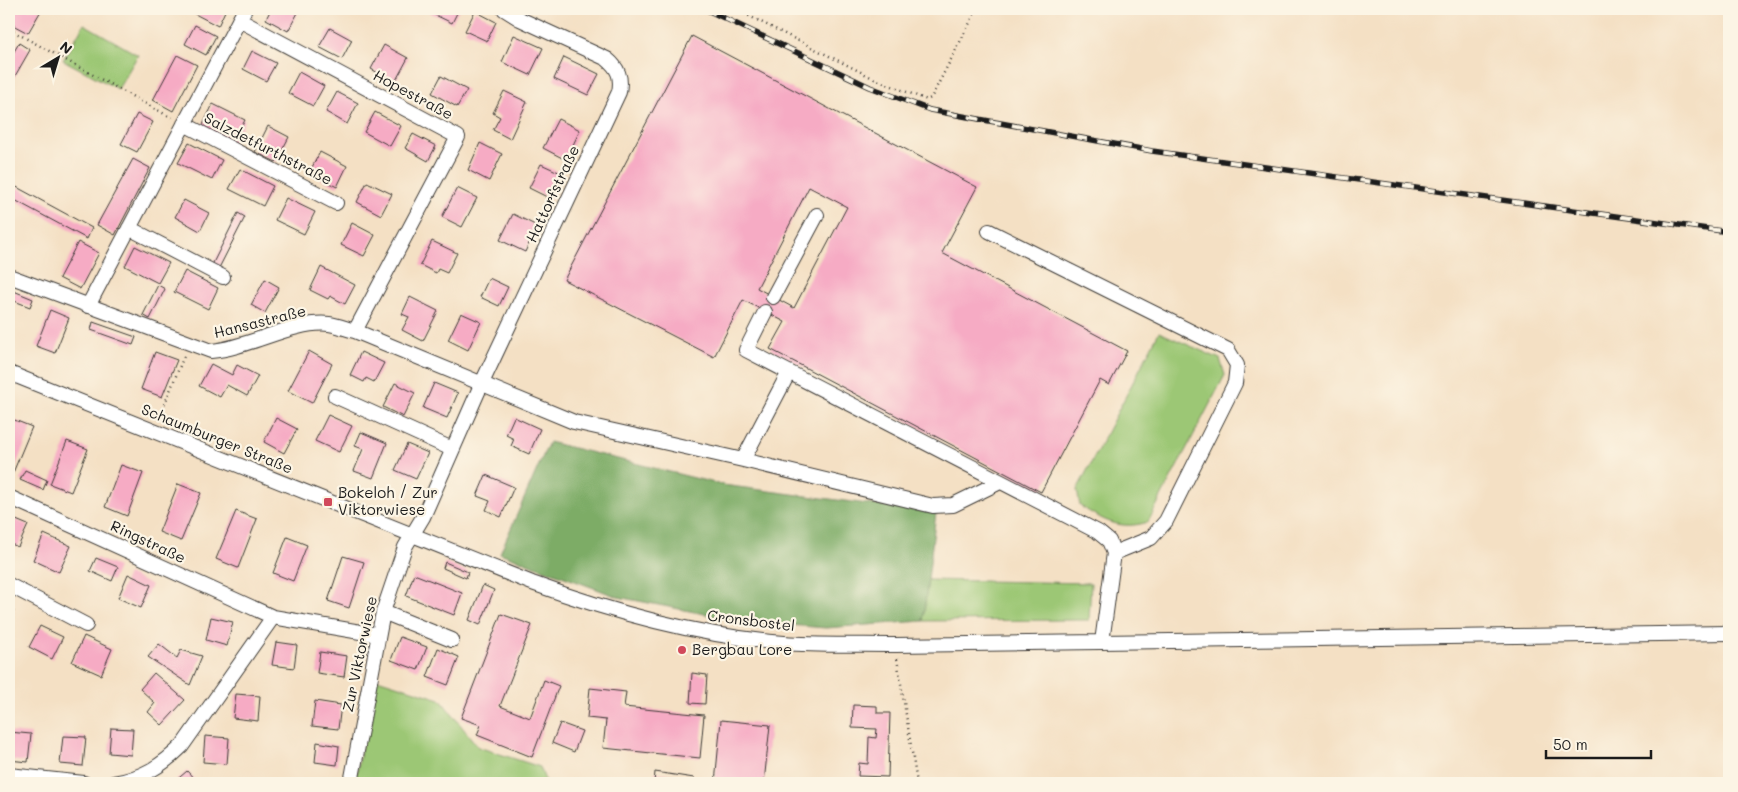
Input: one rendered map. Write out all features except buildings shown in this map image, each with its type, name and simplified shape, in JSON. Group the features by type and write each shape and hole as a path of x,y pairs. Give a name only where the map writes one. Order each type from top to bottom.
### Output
{"street":[{"name":"Hattorfstraße","path":"412,535 423,517 481,385 619,92 621,83 618,67 607,58 520,19 504,9"},
{"name":"Salzdetfurthstraße","path":"88,306 242,14"},
{"name":"Hopestraße","path":"242,14 458,137 355,331"},
{"name":"Salzdetfurthstraße","path":"184,124 336,204"},
{"path":"773,297 817,215"},
{"path":"129,228 223,277"},
{"path":"989,231 1228,350 1237,364 1235,383 1166,521 1152,538 1114,553"},
{"name":"Hansastraße","path":"9,276 211,351 229,350 308,325 328,324 355,331 481,385 574,422 743,460 933,506 953,505 1000,482"},
{"path":"766,312 746,350 1098,532 1109,541 1114,553 1102,642"},
{"path":"743,460 789,372"},
{"name":"Schaumburger Straße","path":"9,373 412,535"},
{"path":"335,396 452,449"},
{"name":"Ringstraße","path":"9,497 273,618 378,635"},
{"name":"Zur Viktorwiese","path":"352,783 383,612 405,547 412,535"},
{"name":"Cronsbostel","path":"412,535 569,597 655,622 726,636 785,644 895,645 1729,633"},
{"path":"9,585 86,625"},
{"path":"383,612 452,640"},
{"path":"114,783 150,772 168,761 182,746 273,618"},
{"path":"9,775 84,783"}],"path":[{"path":"734,9 877,80 927,100 931,98 977,9"},
{"path":"9,29 184,124"},
{"path":"154,431 189,344"},
{"path":"895,645 917,783"}],"green space":[{"path":"84,24 138,55 118,89 63,60"},
{"path":"1159,332 1220,359 1225,375 1148,522 1120,525 1104,520 1080,506 1077,490"},
{"path":"549,442 723,485 936,513 923,621 826,628 740,621 618,597 500,553"},
{"path":"927,580 1091,583 1089,620 923,621"},
{"path":"374,678 440,699 478,747 540,767 546,783 355,783"}],"railway":[{"path":"705,9 870,87 930,110 1152,151 1729,232"}],"place":[{"name":"Bokeloh / Zur Viktorwiese","path":"328,502"},
{"name":"Bergbau Lore","path":"682,650"}]}
